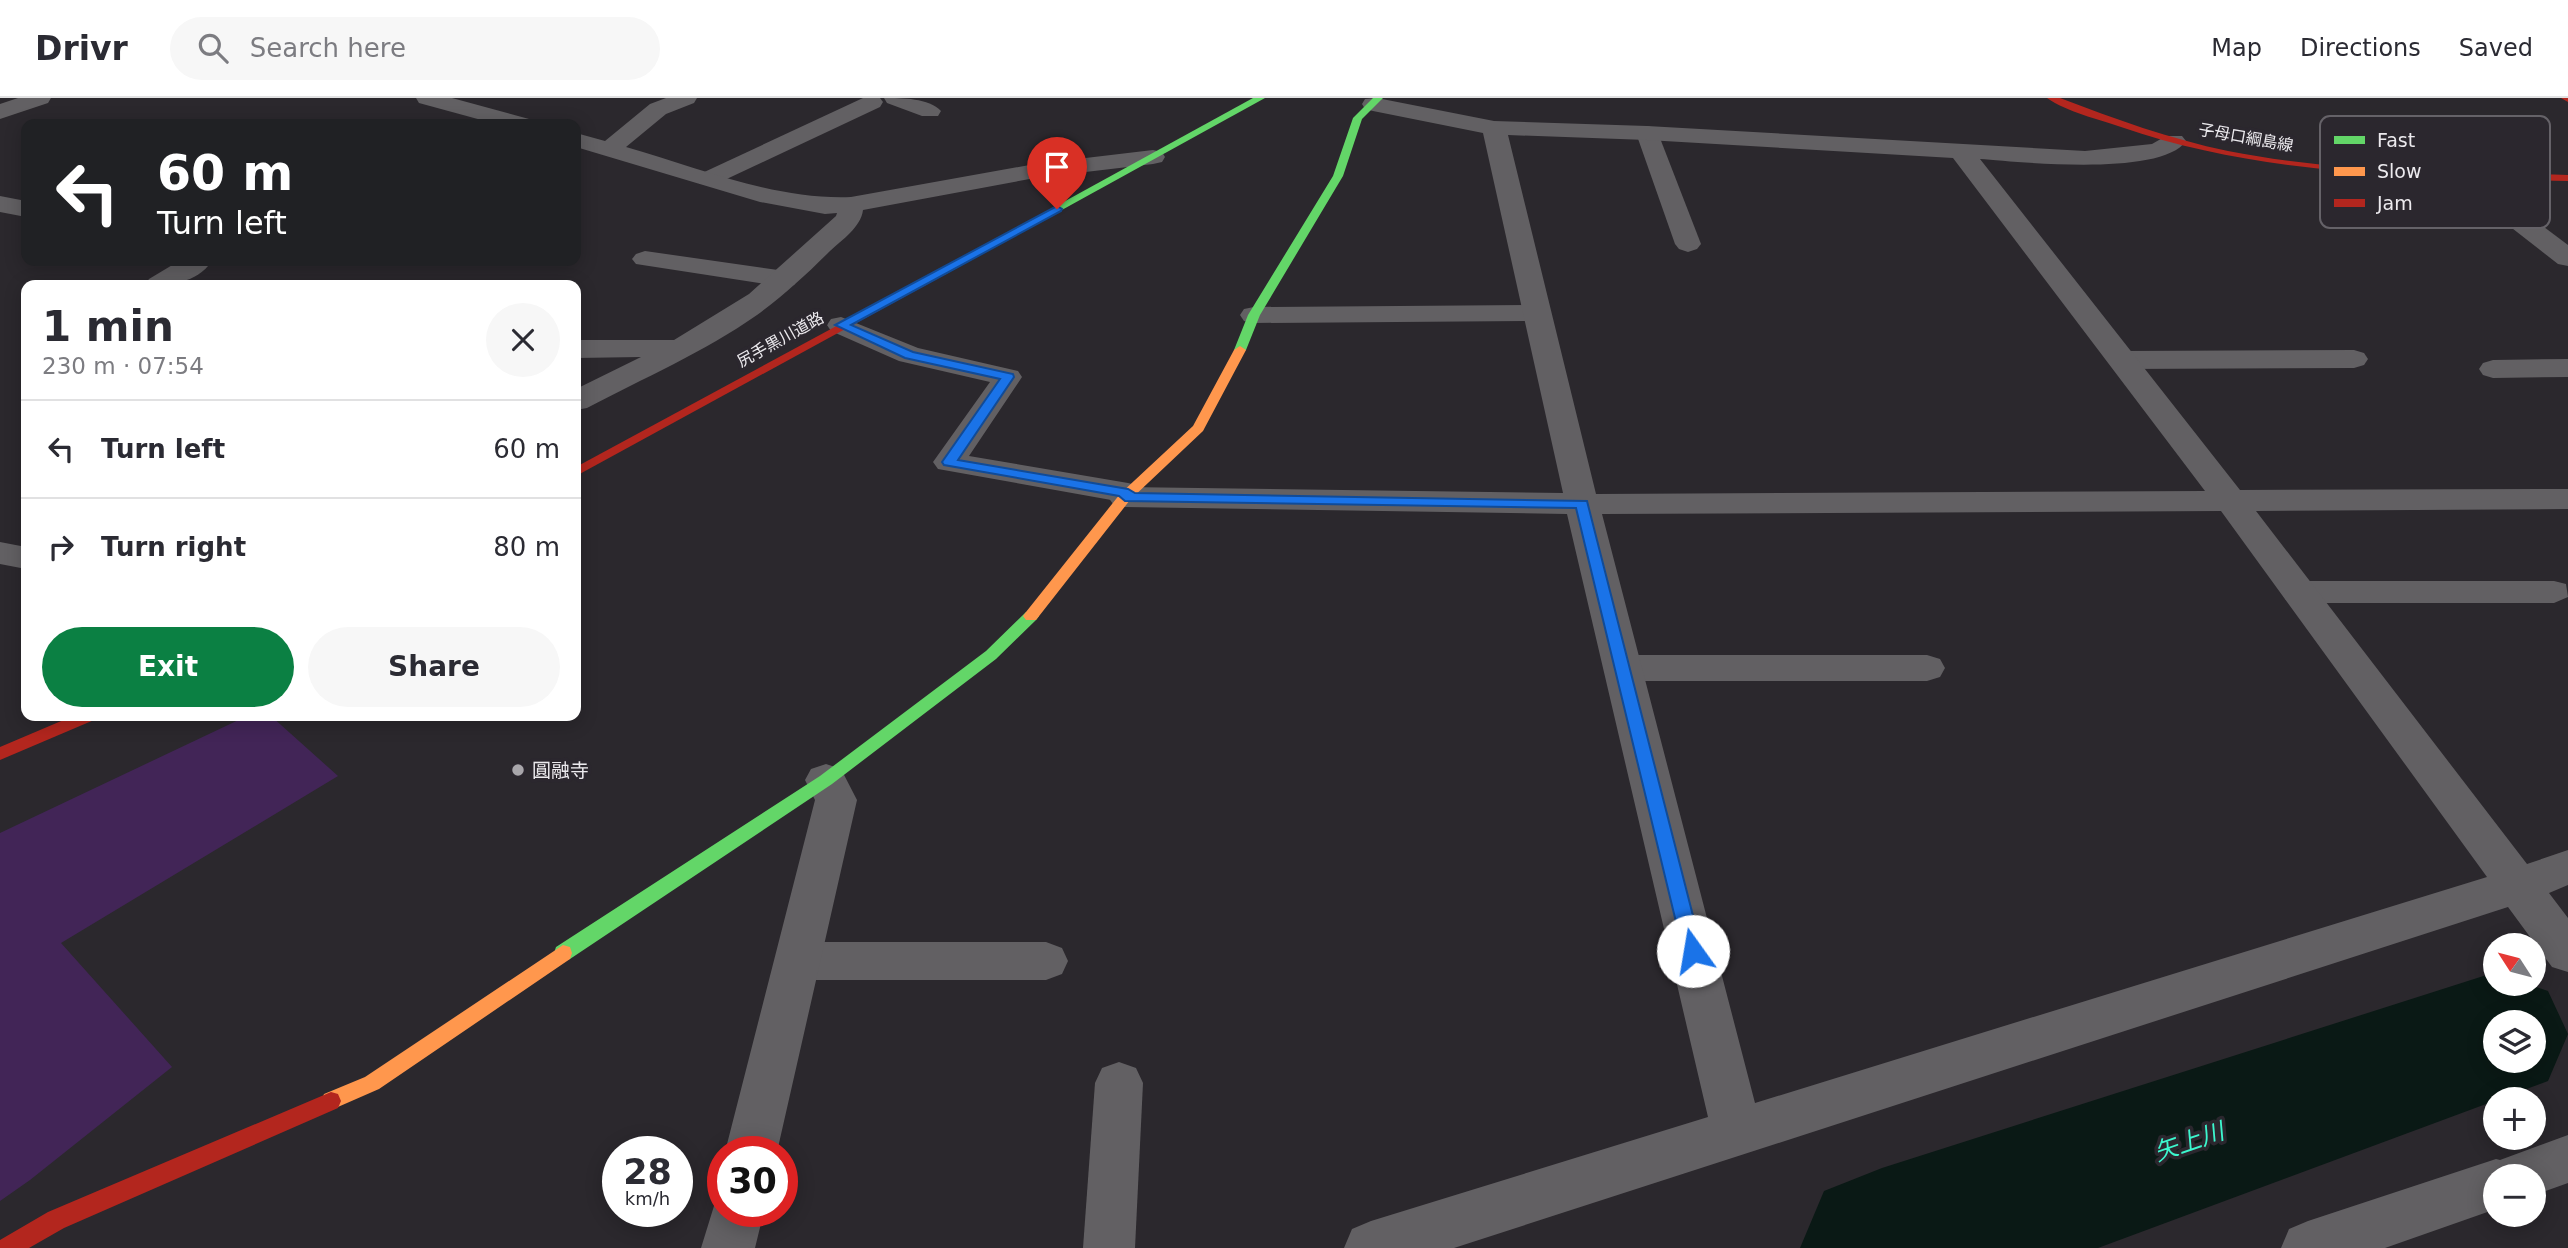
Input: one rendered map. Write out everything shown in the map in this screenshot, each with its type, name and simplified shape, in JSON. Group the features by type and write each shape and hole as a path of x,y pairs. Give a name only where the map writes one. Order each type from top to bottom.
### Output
{"street":[{"path":"0,112 40,98"},
{"path":"427,98 503,119"},
{"path":"608,149 658,109 686,98"},
{"name":"尻手黒川道路","path":"581,469 1260,98"},
{"name":"子母口綱島線","path":"2052,98 2174,141 2226,154 2320,167"},
{"path":"8,1248 55,1220 372,1083 627,909 826,780 991,654 1041,606 1127,495 1198,428 1234,363 1254,315 1338,176 1358,118 1375,101 1439,119 1494,128 2085,158 2158,151 2174,141"},
{"path":"465,119 478,112"},
{"path":"1494,128 1582,504 1737,1131"},
{"path":"581,141 769,197 825,206 851,205 1035,171 1153,157"},
{"path":"1961,150 2230,500 2568,953"},
{"name":"子母口綱島線","path":"2550,177 2568,178"},
{"path":"0,204 21,208"},
{"path":"581,398 678,349 746,310 785,279 849,218 851,205"},
{"path":"2529,228 2568,258"},
{"path":"167,280 190,266"},
{"path":"581,349 678,349"},
{"path":"1127,495 1582,504 2568,499"},
{"path":"0,754 76,721"},
{"path":"755,1136 836,800 826,780"},
{"path":"1371,1248 2517,886 2568,867"},
{"path":"2546,1167 2568,1159"},
{"path":"2308,1248 2483,1188"},
{"path":"728,1248 733,1227"}],"lane":[{"path":"895,98 930,111"},
{"path":"708,179 872,103"},
{"path":"1647,134 1688,244"},
{"path":"645,259 785,279"},
{"path":"1254,315 1537,313"},
{"path":"841,325 909,355 1008,377 949,462 1127,495"},
{"path":"2122,360 2354,359"},
{"path":"2493,369 2568,368"},
{"path":"0,553 21,557"},
{"path":"2298,592 2554,592"},
{"path":"1624,668 1927,668"},
{"path":"797,961 1046,961"},
{"path":"1109,1248 1119,1083"}],"shaded area":[{"path":"236,721 277,721 338,776 61,943 172,1067 0,1201 0,833"}],"waterway":[{"name":"矢上川","path":"1882,1248 2483,1040"}],"traffic: fast":[{"path":"940,273 1260,98"},
{"path":"1240,350 1254,315 1338,176 1358,118 1378,98"},
{"path":"563,953 826,780 991,655 1031,616"}],"traffic: slow":[{"path":"1031,616 1125,497 1198,428 1240,350"},
{"path":"331,1101 372,1083 563,953"}],"traffic: jam":[{"path":"2052,98 2117,123 2206,149 2320,167"},
{"path":"2550,177 2568,178"},
{"path":"581,469 940,273"},
{"path":"0,754 76,721"},
{"path":"8,1248 56,1220 331,1101"}],"place":[{"name":"圓融寺","path":"518,770"}],"route":[{"path":"1057,209 841,325 909,355 1008,377 949,462 1057,483 1128,493 1125,497 1582,504 1693,951"}]}
